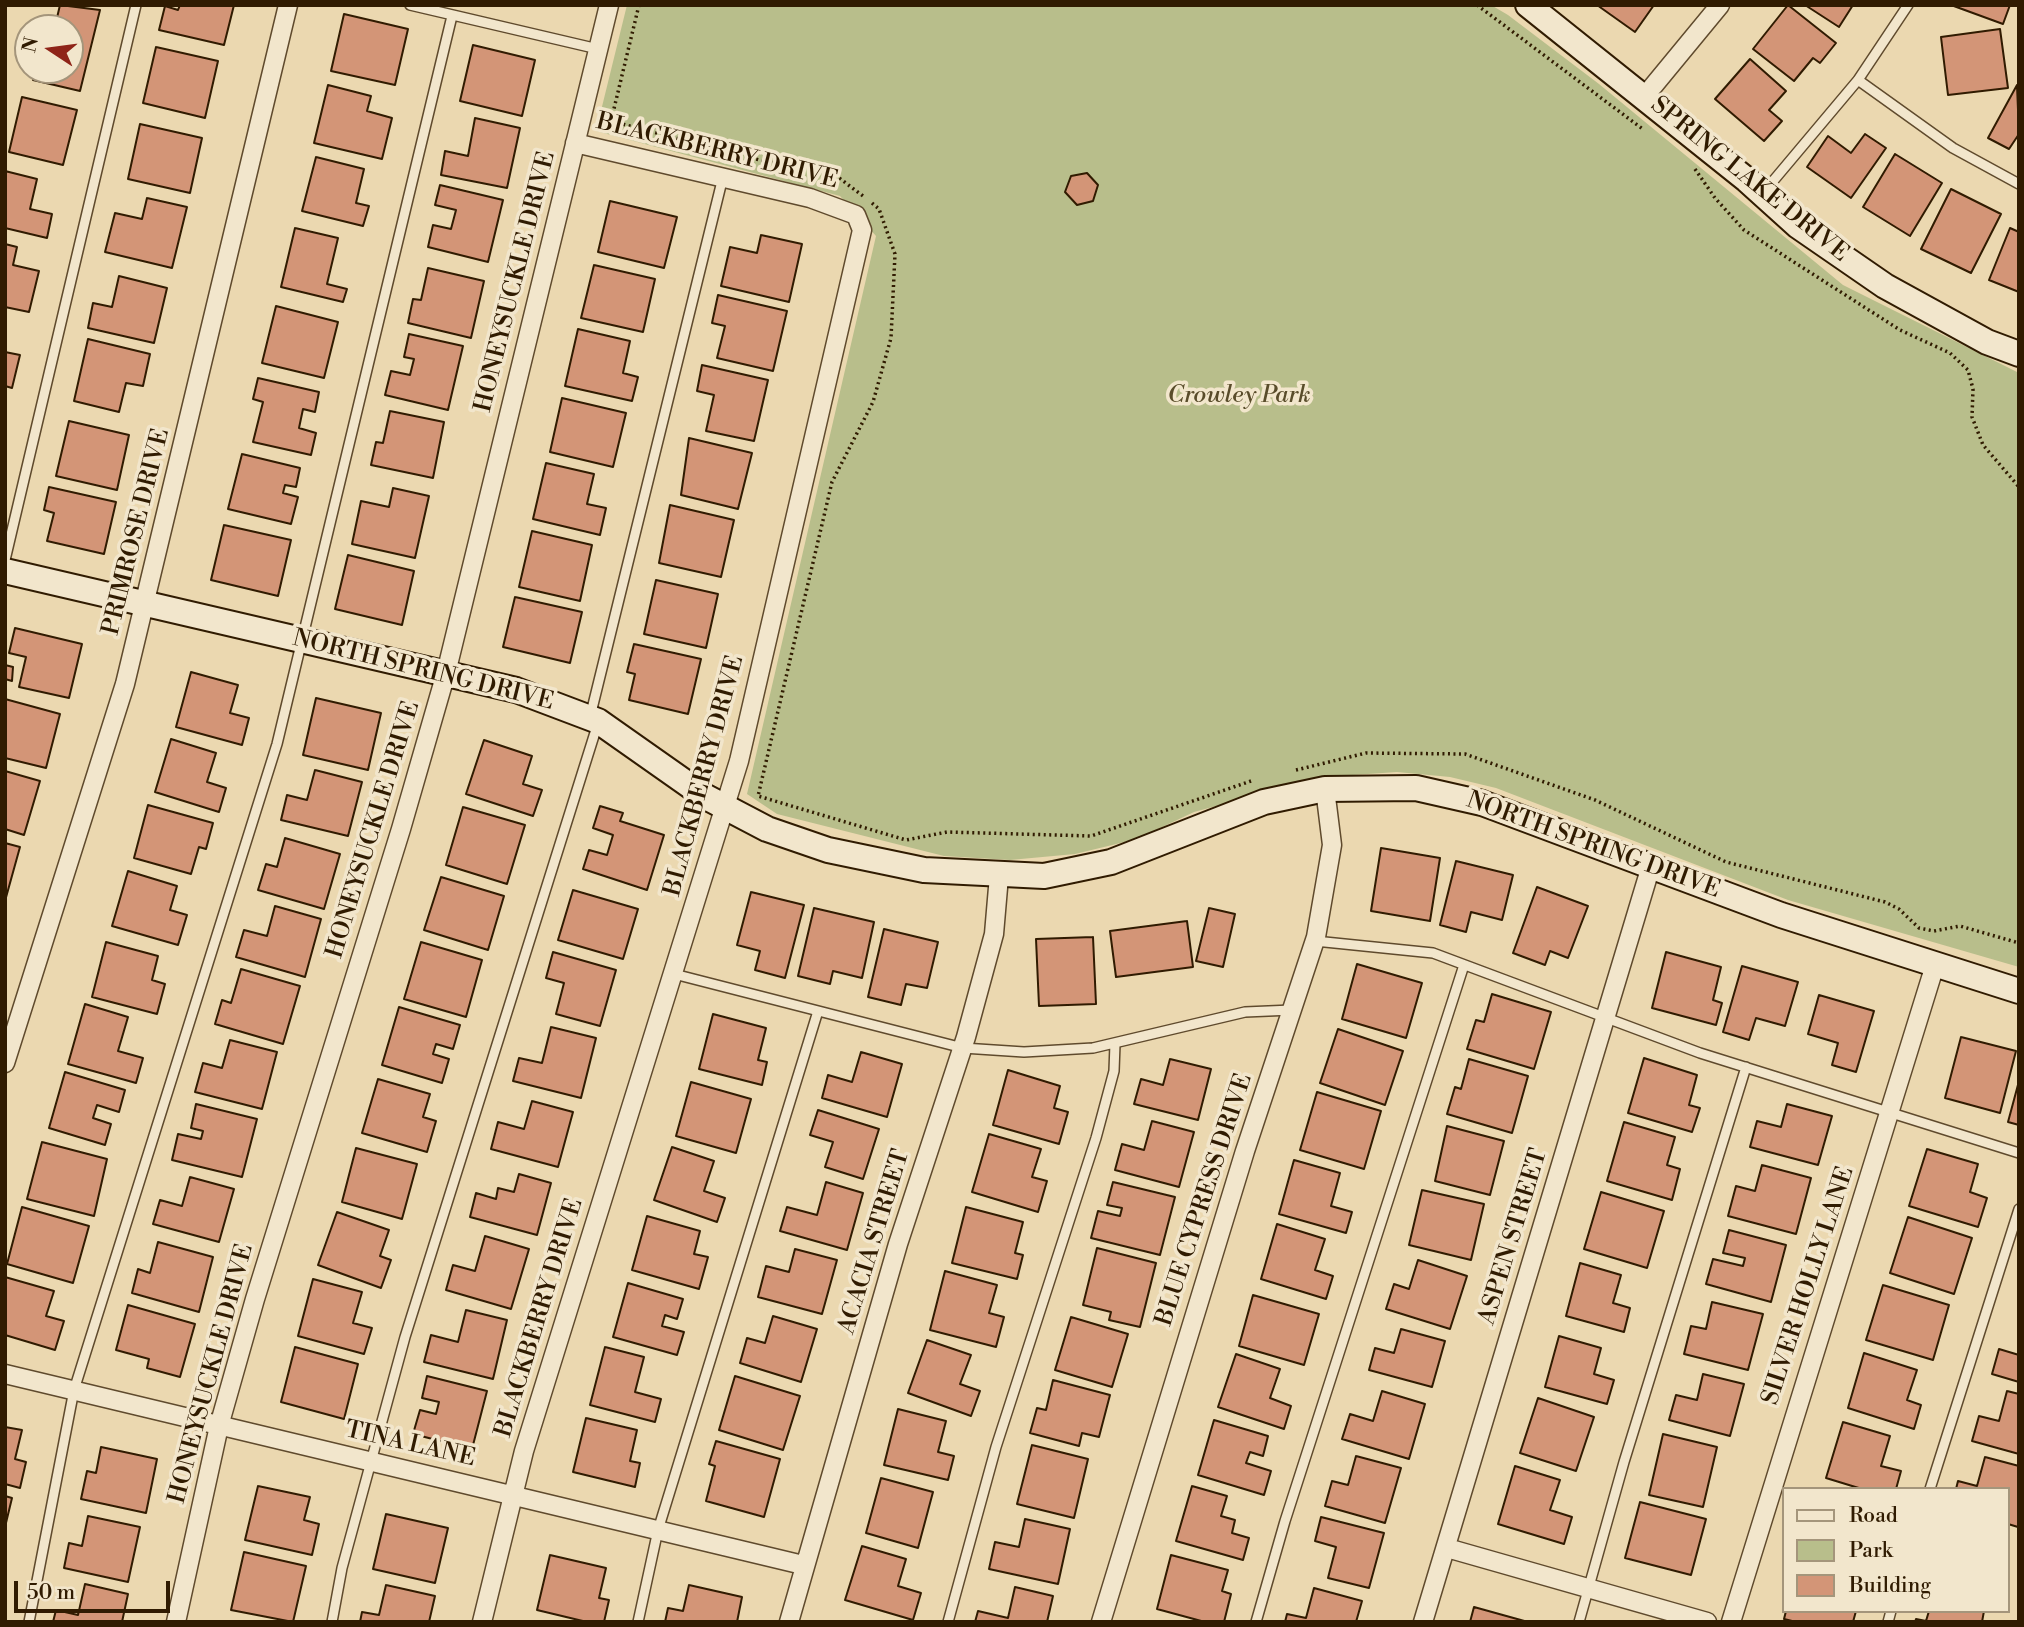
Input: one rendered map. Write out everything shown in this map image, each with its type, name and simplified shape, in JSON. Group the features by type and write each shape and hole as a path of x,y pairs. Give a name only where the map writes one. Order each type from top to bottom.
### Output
{"street":[{"name":"PRIMROSE DRIVE","path":"5,1063 125,684 288,5"},
{"name":"HONEYSUCKLE DRIVE","path":"176,1622 219,1426 446,673 609,5"},
{"name":"SPRING LAKE DRIVE","path":"1528,5 1645,96 1798,226 1885,286 1987,342 2019,354"},
{"path":"1645,96 1720,5"},
{"name":"BLACKBERRY DRIVE","path":"482,1622 512,1494 725,809 862,230 856,215 843,207 724,176 575,143"},
{"name":"NORTH SPRING DRIVE","path":"5,571 516,690 594,719 725,809 766,829 828,850 924,870 999,876 1044,876 1111,862 1264,802 1325,789 1416,788 1482,803 1782,915 2019,991"},
{"name":"BLUE CYPRESS DRIVE","path":"1101,1622 1237,1177 1315,941 1332,845 1325,789"},
{"name":"ASPEN STREET","path":"1423,1622 1651,866"},
{"name":"ACACIA STREET","path":"789,1622 803,1565 898,1244 963,1048 994,934 999,876"},
{"name":"SILVER HOLLY LANE","path":"1731,1622 1936,965"},
{"name":"TINA LANE","path":"5,1374 803,1565"},
{"path":"1447,1548 1707,1622"}],"lane":[{"path":"5,560 136,5"},
{"path":"410,5 598,49"},
{"path":"1762,194 1858,80 1908,5"},
{"path":"29,1622 74,1391 277,744 453,16"},
{"path":"1858,80 1953,148 2019,184"},
{"path":"332,1622 342,1568 413,1311 594,719 724,176"},
{"path":"1315,941 1359,948 1415,949 1464,964 1746,1067 2019,1153"},
{"path":"1256,1622 1289,1508 1464,964"},
{"path":"674,974 963,1048 1024,1052 1115,1044 1245,1012 1292,1010"},
{"path":"638,1622 658,1530 818,1011"},
{"path":"948,1622 996,1447 1096,1138 1114,1071 1115,1044"},
{"path":"1579,1622 1587,1588 1746,1067"},
{"path":"1931,1487 2019,1209"}],"path":[{"path":"639,5 611,121 767,162 822,165 879,209 895,254 891,338 873,402 832,482 758,796 906,839 947,832 1091,836 1266,777"},
{"path":"1477,5 1645,130"},
{"path":"1685,161 1744,230 1899,330 1950,353 1968,370 1973,389 1972,417 1983,445 2019,487"},
{"path":"1293,771 1366,753 1465,754 1595,800 1726,862 1885,902 1899,909 1919,928 1934,931 1960,926 2019,943"}],"green space":[{"name":"Crowley Park","path":"627,5 1491,5 1508,15 1599,84 1843,285 2019,373 2019,967 1788,900 1496,788 1450,777 1397,772 1324,777 1194,812 1137,839 1075,854 1010,860 944,856 777,814 747,794 876,236 840,196 596,131"}],"building":[{"path":"60,5 100,10 84,75 84,14 58,14"},
{"path":"180,5 234,5 224,45 159,30 165,6 178,10"},
{"path":"1597,5 1654,5 1635,32"},
{"path":"1788,5 1836,43 1820,63 1813,58 1794,81 1753,49"},
{"path":"1805,5 1853,5 1839,27"},
{"path":"1951,5 2010,5 2003,24"},
{"path":"344,14 408,29 395,85 331,71"},
{"path":"2000,29 2008,88 1948,95 1941,37"},
{"path":"473,45 535,60 522,116 460,101"},
{"path":"156,47 218,61 205,118 143,103"},
{"path":"1750,59 1786,91 1769,110 1782,121 1764,141 1715,99"},
{"path":"50,84 82,84 80,91"},
{"path":"328,85 371,96 367,111 392,118 382,159 314,143"},
{"path":"2017,85 2019,134 2009,149 1988,138"},
{"path":"22,97 77,110 63,165 9,152"},
{"path":"475,118 520,128 507,188 441,175 445,151 468,156"},
{"path":"140,124 202,138 190,193 128,179"},
{"path":"1865,134 1886,148 1851,198 1807,167 1828,136 1851,153"},
{"path":"1895,154 1942,183 1910,236 1863,207"},
{"path":"316,157 364,169 356,203 369,206 363,226 302,211"},
{"path":"5,171 37,179 30,209 52,214 47,238 5,228"},
{"path":"1087,173 1098,185 1093,201 1077,205 1065,192 1071,176"},
{"path":"440,185 503,200 488,262 428,247 433,225 451,229 456,210 435,205"},
{"path":"1951,189 2001,214 1971,273 1921,249"},
{"path":"147,198 187,207 172,268 105,252 115,213 142,219"},
{"path":"610,201 677,217 664,268 598,252"},
{"path":"295,228 338,238 327,284 347,289 343,302 281,287"},
{"path":"2010,228 2019,232 2019,292 1989,280"},
{"path":"761,235 802,244 789,302 721,286 730,247 757,253"},
{"path":"5,244 17,247 13,265 39,271 29,312 5,307"},
{"path":"594,265 655,279 643,332 581,318"},
{"path":"428,268 484,281 471,338 408,323 413,299 421,300"},
{"path":"119,276 167,288 154,343 88,328 93,303 112,307"},
{"path":"718,295 787,311 773,371 717,358 725,326 712,323"},
{"path":"276,306 338,322 324,378 262,363"},
{"path":"578,329 630,341 623,373 638,377 632,401 565,386"},
{"path":"409,334 463,346 448,410 385,395 391,371 410,375 414,359 404,357"},
{"path":"88,339 150,354 143,386 126,383 119,412 74,401"},
{"path":"5,352 20,355 12,388 5,386"},
{"path":"702,365 768,380 754,441 706,431 714,395 697,391"},
{"path":"258,378 319,392 315,412 303,409 299,428 316,433 311,455 253,442 263,402 253,399"},
{"path":"562,398 626,413 613,467 550,452"},
{"path":"390,411 444,422 433,478 371,465 376,442 383,443"},
{"path":"69,421 129,435 117,490 56,476"},
{"path":"689,438 752,453 738,509 681,495"},
{"path":"242,454 300,468 296,487 285,485 283,493 298,497 291,524 228,509"},
{"path":"546,463 594,474 587,504 606,508 600,535 533,519"},
{"path":"49,487 116,502 104,554 47,541 54,513 44,510"},
{"path":"393,488 429,496 415,558 352,544 361,501 389,507"},
{"path":"670,505 734,520 721,577 659,563"},
{"path":"224,525 291,540 278,596 211,580"},
{"path":"532,531 592,545 580,601 519,587"},
{"path":"348,555 414,571 402,625 335,609"},
{"path":"656,580 718,594 706,648 644,634"},
{"path":"515,597 582,612 570,663 503,647"},
{"path":"15,628 82,644 69,698 19,687 26,657 9,653"},
{"path":"634,644 701,659 688,714 629,700 635,674 627,672"},
{"path":"5,665 13,667 12,681 5,679"},
{"path":"191,672 238,685 230,713 249,718 242,745 176,727"},
{"path":"316,698 381,713 368,770 303,755"},
{"path":"5,699 60,714 46,768 5,758"},
{"path":"171,739 216,753 207,782 226,788 219,812 155,792"},
{"path":"484,740 532,756 523,784 542,790 533,816 466,794"},
{"path":"315,770 362,782 348,836 281,820 287,795 307,800"},
{"path":"5,771 40,781 24,835 5,829"},
{"path":"148,805 213,823 206,849 199,847 191,874 134,858"},
{"path":"600,806 623,813 620,821 664,835 647,890 583,869 589,850 607,855 613,835 593,828"},
{"path":"463,807 525,825 507,884 446,865"},
{"path":"285,838 340,854 324,909 258,890 266,864 277,867"},
{"path":"5,843 20,847 5,901"},
{"path":"1381,848 1440,858 1430,921 1371,911"},
{"path":"1456,861 1513,875 1502,920 1471,912 1466,932 1440,925"},
{"path":"128,871 177,886 170,910 187,915 178,945 112,926"},
{"path":"441,877 504,896 488,950 424,930"},
{"path":"1537,887 1588,906 1568,958 1550,951 1545,965 1513,953"},
{"path":"573,890 638,909 623,959 558,940"},
{"path":"751,892 804,905 785,978 755,970 760,951 737,945"},
{"path":"275,906 321,919 305,977 236,957 244,930 267,936"},
{"path":"814,908 874,922 862,978 833,971 830,984 798,976"},
{"path":"1209,908 1235,914 1223,967 1196,961"},
{"path":"1187,921 1193,967 1116,977 1110,931"},
{"path":"884,929 938,942 927,988 906,984 901,1005 868,997"},
{"path":"1093,937 1096,1004 1039,1006 1036,939"},
{"path":"106,942 158,956 152,980 165,984 157,1014 92,997"},
{"path":"421,942 482,960 466,1017 404,999"},
{"path":"553,952 616,970 600,1026 556,1014 564,983 546,978"},
{"path":"1666,952 1721,967 1713,1000 1722,1003 1716,1025 1652,1008"},
{"path":"1357,964 1422,983 1406,1038 1342,1019"},
{"path":"1742,966 1798,982 1785,1026 1756,1018 1749,1040 1723,1032"},
{"path":"241,969 300,986 283,1044 215,1024 222,1000 231,1003"},
{"path":"1492,994 1551,1012 1534,1069 1467,1049 1476,1020 1484,1022"},
{"path":"1819,995 1874,1011 1856,1072 1832,1065 1838,1043 1808,1034"},
{"path":"85,1004 128,1017 118,1051 143,1058 136,1083 68,1064"},
{"path":"399,1007 460,1025 453,1049 436,1044 433,1054 449,1059 442,1083 382,1065"},
{"path":"713,1014 766,1028 758,1060 767,1062 762,1085 699,1069"},
{"path":"551,1027 596,1038 581,1098 513,1081 519,1058 542,1063"},
{"path":"1338,1029 1403,1051 1385,1105 1320,1083"},
{"path":"1961,1037 2016,1051 2000,1113 1945,1098"},
{"path":"230,1040 277,1052 262,1109 195,1092 203,1063 222,1068"},
{"path":"861,1052 902,1064 887,1117 822,1098 828,1075 852,1082"},
{"path":"1644,1058 1697,1075 1689,1105 1700,1108 1692,1132 1628,1113"},
{"path":"1170,1059 1211,1069 1198,1120 1134,1104 1141,1079 1163,1085"},
{"path":"1469,1059 1528,1076 1512,1133 1447,1114 1455,1087 1461,1089"},
{"path":"1008,1070 1060,1086 1054,1108 1068,1112 1059,1144 993,1125"},
{"path":"65,1072 125,1090 119,1112 97,1105 93,1118 111,1124 105,1145 49,1128"},
{"path":"378,1079 430,1094 423,1117 436,1121 427,1152 362,1133"},
{"path":"2019,1081 2019,1125 2008,1122"},
{"path":"691,1082 751,1099 736,1153 676,1136"},
{"path":"1317,1092 1381,1111 1364,1169 1300,1150"},
{"path":"532,1101 573,1112 558,1167 491,1149 498,1122 524,1129"},
{"path":"196,1104 257,1119 242,1177 172,1160 178,1134 201,1139 203,1131 191,1128"},
{"path":"1787,1104 1832,1116 1818,1165 1750,1147 1757,1121 1781,1127"},
{"path":"818,1110 879,1129 863,1179 825,1167 833,1142 810,1135"},
{"path":"1152,1121 1194,1132 1179,1187 1115,1170 1122,1144 1144,1150"},
{"path":"1624,1122 1675,1137 1667,1165 1680,1169 1672,1200 1607,1181"},
{"path":"1447,1126 1504,1141 1490,1195 1435,1181"},
{"path":"989,1134 1041,1149 1032,1177 1047,1181 1038,1212 972,1192"},
{"path":"42,1142 107,1159 94,1216 27,1199"},
{"path":"672,1147 714,1161 704,1191 725,1198 717,1222 654,1200"},
{"path":"356,1148 417,1164 402,1219 342,1202"},
{"path":"1927,1149 1978,1164 1970,1192 1987,1198 1978,1227 1909,1206"},
{"path":"1294,1160 1340,1173 1331,1206 1352,1212 1346,1233 1279,1214"},
{"path":"1762,1165 1811,1178 1796,1234 1728,1216 1736,1186 1755,1191"},
{"path":"519,1174 551,1183 537,1235 470,1217 476,1193 496,1199 498,1188 514,1192"},
{"path":"190,1177 234,1189 219,1242 153,1224 160,1200 182,1206"},
{"path":"826,1182 863,1193 847,1250 780,1231 787,1207 817,1215"},
{"path":"1113,1182 1175,1197 1160,1255 1091,1238 1098,1211 1120,1216 1122,1208 1107,1205"},
{"path":"1422,1190 1484,1204 1471,1260 1409,1245"},
{"path":"1601,1192 1664,1211 1647,1268 1584,1249"},
{"path":"22,1207 89,1226 73,1283 7,1264"},
{"path":"966,1207 1023,1222 1015,1253 1023,1255 1017,1279 952,1263"},
{"path":"337,1212 389,1230 380,1256 391,1260 381,1288 318,1265"},
{"path":"647,1216 700,1231 694,1254 708,1257 699,1289 632,1270"},
{"path":"1908,1217 1972,1238 1954,1294 1890,1273"},
{"path":"1277,1224 1325,1239 1315,1270 1333,1276 1326,1299 1261,1279"},
{"path":"1729,1230 1786,1245 1771,1302 1706,1284 1713,1259 1743,1266 1745,1258 1723,1253"},
{"path":"485,1236 529,1249 511,1309 446,1290 453,1265 475,1271"},
{"path":"158,1242 213,1257 199,1312 132,1293 138,1269 150,1273"},
{"path":"1097,1248 1156,1263 1140,1327 1109,1320 1111,1312 1083,1305"},
{"path":"795,1249 837,1260 822,1314 758,1297 766,1266 789,1272"},
{"path":"1418,1260 1467,1276 1450,1329 1386,1309 1394,1284 1409,1289"},
{"path":"1580,1263 1621,1275 1613,1303 1630,1308 1624,1332 1566,1316"},
{"path":"945,1271 997,1285 989,1313 1004,1317 996,1347 930,1330"},
{"path":"5,1277 54,1291 46,1316 64,1321 55,1350 5,1335"},
{"path":"313,1279 362,1292 353,1323 372,1328 364,1354 298,1336"},
{"path":"628,1283 683,1299 677,1319 665,1315 662,1326 684,1332 677,1355 613,1337"},
{"path":"1883,1285 1949,1305 1933,1360 1866,1340"},
{"path":"1253,1295 1319,1314 1304,1365 1239,1346"},
{"path":"1712,1302 1763,1314 1748,1370 1684,1354 1691,1326 1706,1329"},
{"path":"128,1305 195,1324 180,1377 147,1368 149,1359 116,1350"},
{"path":"466,1310 507,1320 493,1379 424,1362 431,1335 458,1342"},
{"path":"773,1316 817,1329 801,1382 740,1363 747,1338 765,1343"},
{"path":"1071,1317 1128,1334 1112,1387 1055,1370"},
{"path":"1401,1329 1445,1341 1432,1387 1369,1370 1375,1348 1394,1353"},
{"path":"1559,1336 1601,1348 1594,1374 1614,1380 1607,1404 1545,1387"},
{"path":"927,1340 971,1355 960,1384 980,1391 971,1416 908,1393"},
{"path":"295,1347 358,1364 344,1419 281,1402"},
{"path":"605,1347 644,1357 635,1392 661,1399 655,1422 590,1405"},
{"path":"1999,1349 2019,1355 2019,1382 1992,1374"},
{"path":"1864,1353 1917,1370 1907,1400 1921,1405 1914,1429 1848,1408"},
{"path":"1236,1354 1280,1369 1270,1398 1291,1406 1284,1429 1218,1407"},
{"path":"1703,1374 1744,1384 1730,1436 1669,1420 1676,1395 1697,1400"},
{"path":"427,1376 487,1391 472,1449 413,1434 420,1410 436,1414 439,1402 422,1398"},
{"path":"735,1376 800,1396 783,1450 719,1430"},
{"path":"1053,1380 1110,1395 1099,1437 1082,1433 1079,1446 1030,1433 1037,1408 1046,1410"},
{"path":"1382,1391 1425,1404 1409,1459 1342,1439 1350,1414 1373,1421"},
{"path":"2007,1391 2019,1394 2019,1454 1972,1441 1979,1416 1999,1421"},
{"path":"1538,1398 1594,1417 1576,1471 1520,1453"},
{"path":"898,1409 946,1421 938,1452 954,1456 948,1480 884,1465"},
{"path":"586,1418 637,1430 630,1461 640,1463 635,1487 573,1472"},
{"path":"1214,1420 1268,1436 1263,1456 1250,1452 1246,1463 1271,1471 1264,1495 1198,1475"},
{"path":"1843,1422 1890,1436 1881,1466 1901,1471 1897,1487 1855,1487 1826,1478"},
{"path":"5,1427 22,1430 15,1459 26,1462 20,1488 5,1484"},
{"path":"1663,1434 1717,1447 1703,1507 1649,1495"},
{"path":"716,1441 780,1459 764,1517 706,1501 715,1466 709,1464"},
{"path":"1032,1445 1088,1459 1074,1518 1017,1504"},
{"path":"101,1447 157,1459 146,1513 81,1499 87,1471 96,1473"},
{"path":"1356,1456 1401,1468 1385,1523 1325,1506 1332,1481 1348,1485"},
{"path":"1985,1457 2019,1466 2018,1527 2010,1525 2010,1487 1956,1487 1958,1481 1977,1486"},
{"path":"1515,1466 1560,1480 1550,1510 1572,1517 1564,1544 1498,1524"},
{"path":"881,1478 933,1492 918,1548 866,1533"},
{"path":"258,1486 310,1497 304,1520 319,1524 312,1555 245,1540"},
{"path":"1192,1486 1227,1496 1221,1516 1235,1520 1232,1533 1249,1538 1243,1560 1176,1541"},
{"path":"5,1496 12,1498 5,1527"},
{"path":"1640,1502 1706,1519 1691,1575 1625,1558"},
{"path":"386,1514 448,1528 435,1583 373,1569"},
{"path":"88,1516 140,1527 128,1582 64,1568 69,1543 82,1546"},
{"path":"1321,1517 1384,1533 1369,1588 1328,1578 1336,1547 1315,1541"},
{"path":"1025,1519 1070,1529 1058,1584 989,1569 995,1542 1019,1547"},
{"path":"862,1546 906,1559 898,1586 921,1593 913,1620 845,1600"},
{"path":"244,1552 306,1566 293,1622 231,1610"},
{"path":"550,1555 606,1568 599,1598 609,1600 604,1622 587,1622 537,1610"},
{"path":"1171,1555 1228,1570 1222,1591 1231,1594 1224,1622 1205,1622 1157,1609"},
{"path":"85,1584 128,1594 122,1622 53,1622 56,1610 78,1615"},
{"path":"386,1585 435,1596 429,1622 360,1622 362,1612 379,1615"},
{"path":"689,1585 742,1597 737,1622 665,1622 668,1608 683,1611"},
{"path":"1015,1587 1053,1596 1047,1622 975,1622 978,1611 1008,1618"},
{"path":"1314,1588 1362,1601 1356,1622 1285,1622 1287,1614 1306,1618"},
{"path":"1474,1607 1528,1622 1470,1622"},
{"path":"1786,1613 1855,1613 1853,1622 1796,1622 1784,1619"},
{"path":"1928,1613 1984,1613 1982,1622 1915,1622 1916,1619 1926,1621"}]}
